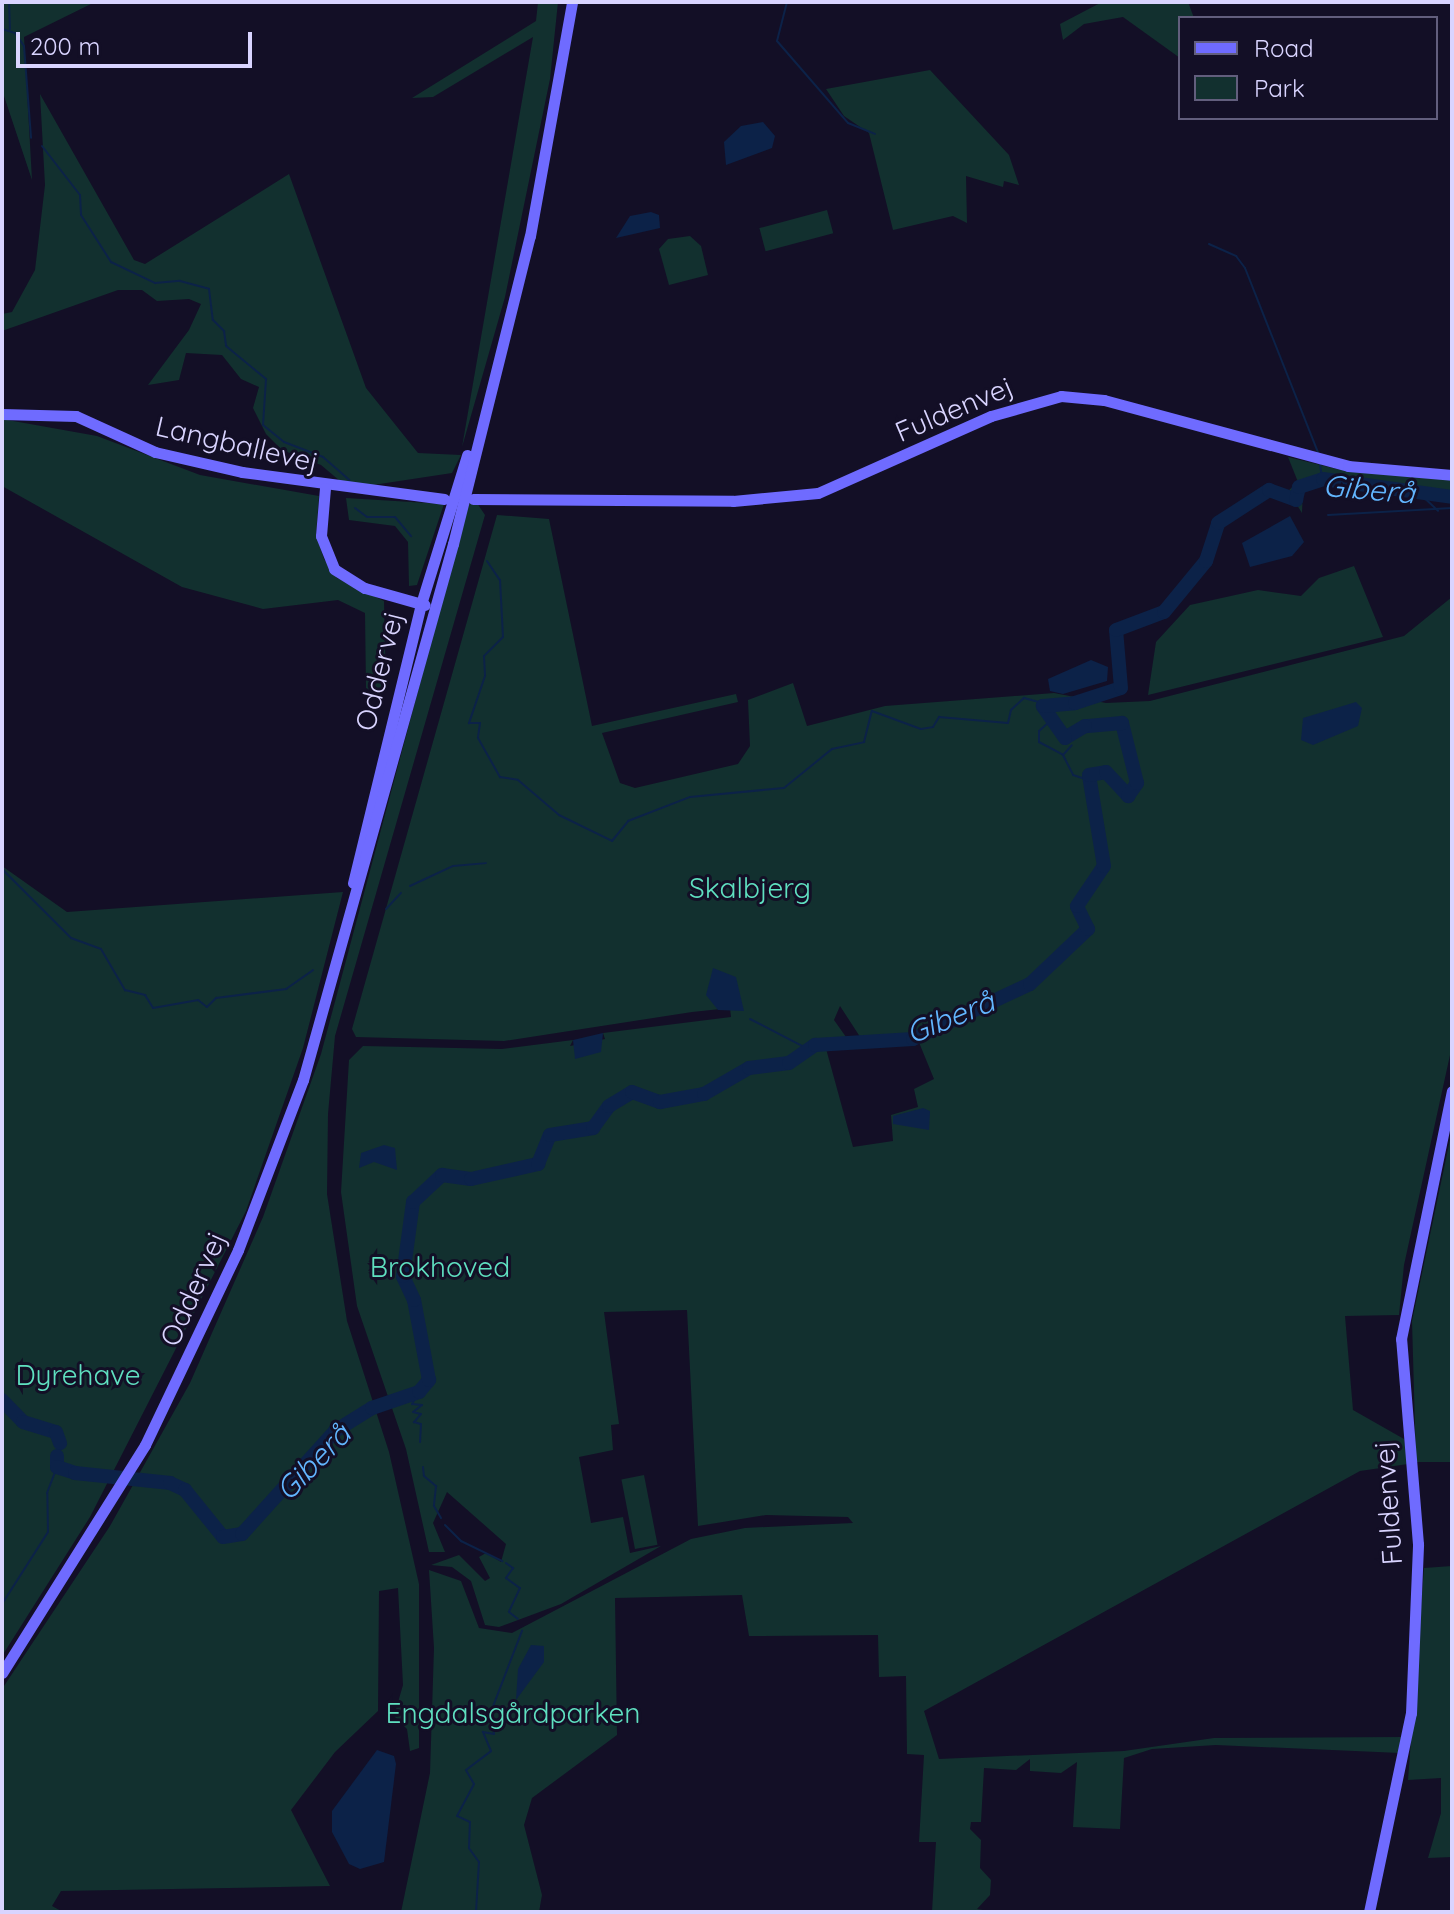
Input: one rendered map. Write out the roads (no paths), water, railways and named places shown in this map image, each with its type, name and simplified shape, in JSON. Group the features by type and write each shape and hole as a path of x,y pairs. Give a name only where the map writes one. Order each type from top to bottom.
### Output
{"street":[{"name":"Oddervej","path":"2,1673 113,1501 145,1445 273,1164 330,985 427,606 493,375 549,154 572,2"},
{"name":"Fuldenvej","path":"473,499 733,501 818,493 991,416 1061,396 1104,400 1348,466 1452,475"},
{"name":"Langballevej","path":"2,414 76,416 155,452 325,488 321,536 334,569 365,588 427,606"},
{"path":"325,488 444,499"},
{"name":"Fuldenvej","path":"1369,1912 1411,1713 1418,1544 1401,1339 1452,1091"}],"water":[{"path":"763,122 775,136 772,148 726,165 724,142 741,126"},
{"path":"651,212 659,215 660,228 616,238 630,216"},
{"path":"1290,516 1304,542 1292,556 1250,567 1242,543"},
{"path":"1091,660 1108,667 1107,681 1063,694 1050,691 1048,679"},
{"path":"1356,702 1362,708 1358,726 1313,745 1301,740 1303,718"},
{"path":"713,968 736,977 744,1011 718,1010 706,995"},
{"path":"603,1033 601,1052 575,1059 573,1040"},
{"path":"923,1108 930,1111 929,1130 893,1124 893,1116"},
{"path":"384,1145 395,1148 397,1170 374,1162 359,1168 361,1153"},
{"path":"531,1645 544,1646 544,1662 516,1700 518,1669"},
{"path":"377,1750 394,1756 396,1764 384,1862 360,1869 349,1864 332,1832 332,1811"}],"waterway":[{"path":"9,2 10,29"},
{"path":"787,2 777,41 848,123 875,134"},
{"path":"2,29 15,33 24,46 31,138"},
{"path":"42,146 80,195 81,215 111,262 155,283 180,281 209,289 213,320 224,331 226,346 266,379 263,425 284,442 323,457 349,480"},
{"path":"1209,244 1236,256 1245,268 1318,452"},
{"path":"1320,464 1322,479"},
{"name":"Giberå","path":"57,1456 57,1467 75,1473 170,1483 185,1490 223,1537 242,1534 335,1431 372,1408 419,1392 429,1380 414,1300 403,1276 413,1202 442,1175 471,1179 538,1164 550,1135 593,1128 609,1106 632,1092 660,1102 704,1094 749,1068 789,1063 815,1045 913,1039 1030,984 1088,929 1077,906 1104,866 1089,775 1106,772 1128,796 1137,783 1122,723 1085,726 1065,738 1043,706 1075,703 1121,688 1116,630 1164,612 1206,561 1218,523 1269,490 1296,500 1299,487 1323,479 1452,497"},
{"path":"1419,493 1438,511"},
{"path":"355,508 367,517 395,517 411,536"},
{"path":"1328,515 1452,508"},
{"path":"487,561 500,580 503,637 484,656 485,676 469,723 480,723 478,738 500,777 518,780 559,815 612,841 628,821 690,797 784,788 832,749 864,742 872,711 921,729 933,727 939,717 1008,723 1011,710 1024,698 1046,704"},
{"path":"1049,722 1039,731 1039,742 1063,755 1073,775 1088,780"},
{"path":"1063,755 1072,745"},
{"path":"410,886 453,866 486,863"},
{"path":"2,869 71,938 101,949 125,990 145,995 153,1008 198,1000 207,1007 216,998 286,989 313,970"},
{"path":"386,909 401,893"},
{"path":"750,1019 808,1049"},
{"path":"419,1392 412,1404 422,1405 413,1412 421,1414 414,1422 421,1424 420,1442"},
{"name":"Giberå","path":"2,1400 23,1422 56,1432 60,1443"},
{"path":"2,1604 48,1532 47,1493 57,1467"},
{"path":"423,1467 424,1476 436,1486 434,1506 441,1518"},
{"path":"445,1525 461,1541 502,1561"},
{"path":"506,1563 513,1568 506,1578 520,1588 509,1612 518,1619"},
{"path":"476,1912 479,1862 469,1848 470,1822 457,1816 474,1784 466,1770 491,1751 483,1732 494,1734 492,1709 522,1631"},
{"path":"478,1912 485,1912"}],"park label":[{"name":"Skalbjerg","path":"750,888"},
{"name":"Brokhoved","path":"440,1267"},
{"name":"Dyrehave","path":"78,1375"},
{"name":"Engdalsgårdparken","path":"513,1713"}]}
